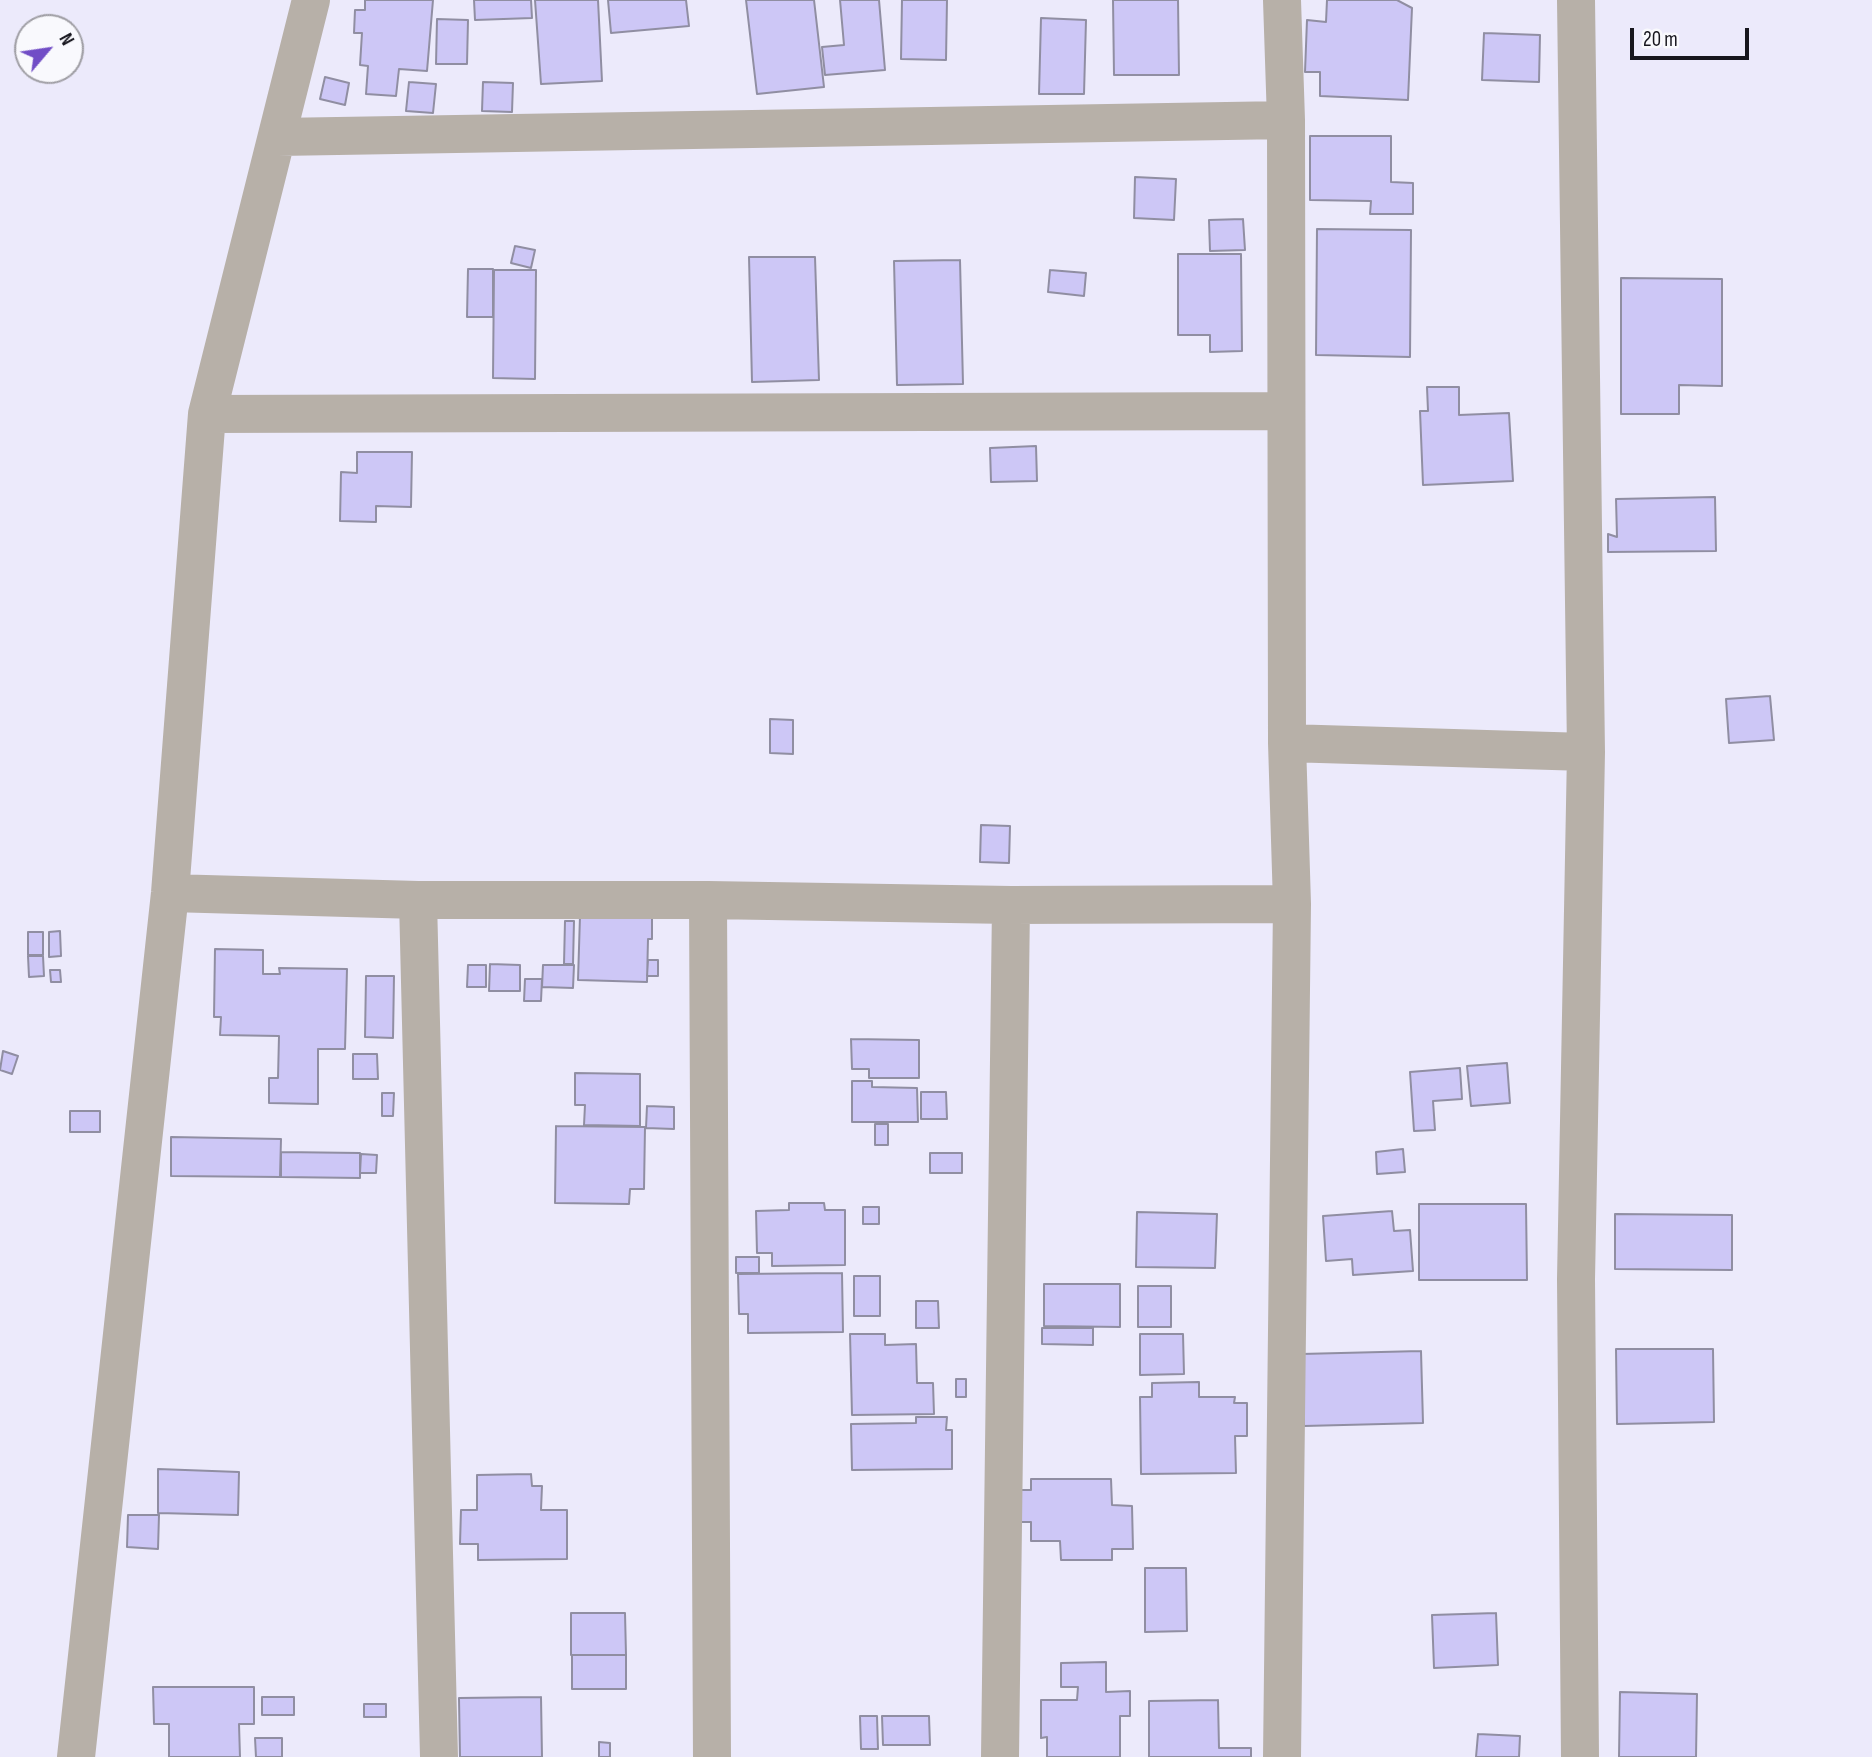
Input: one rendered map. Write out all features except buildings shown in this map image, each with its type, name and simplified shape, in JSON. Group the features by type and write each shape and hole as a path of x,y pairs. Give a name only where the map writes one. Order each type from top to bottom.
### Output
{"street":[{"path":"76,1757 170,894 207,414 311,0"},
{"path":"1282,0 1286,120 1287,743 1292,904 1282,1757"},
{"path":"1576,0 1586,752 1576,1279 1580,1757"},
{"path":"278,137 1286,120"},
{"path":"207,414 1286,411"},
{"path":"1287,743 1586,752"},
{"path":"170,894 418,900 708,900 1011,905 1292,904"},
{"path":"418,900 439,1757"},
{"path":"708,900 712,1757"},
{"path":"1000,1757 1011,905"}]}
